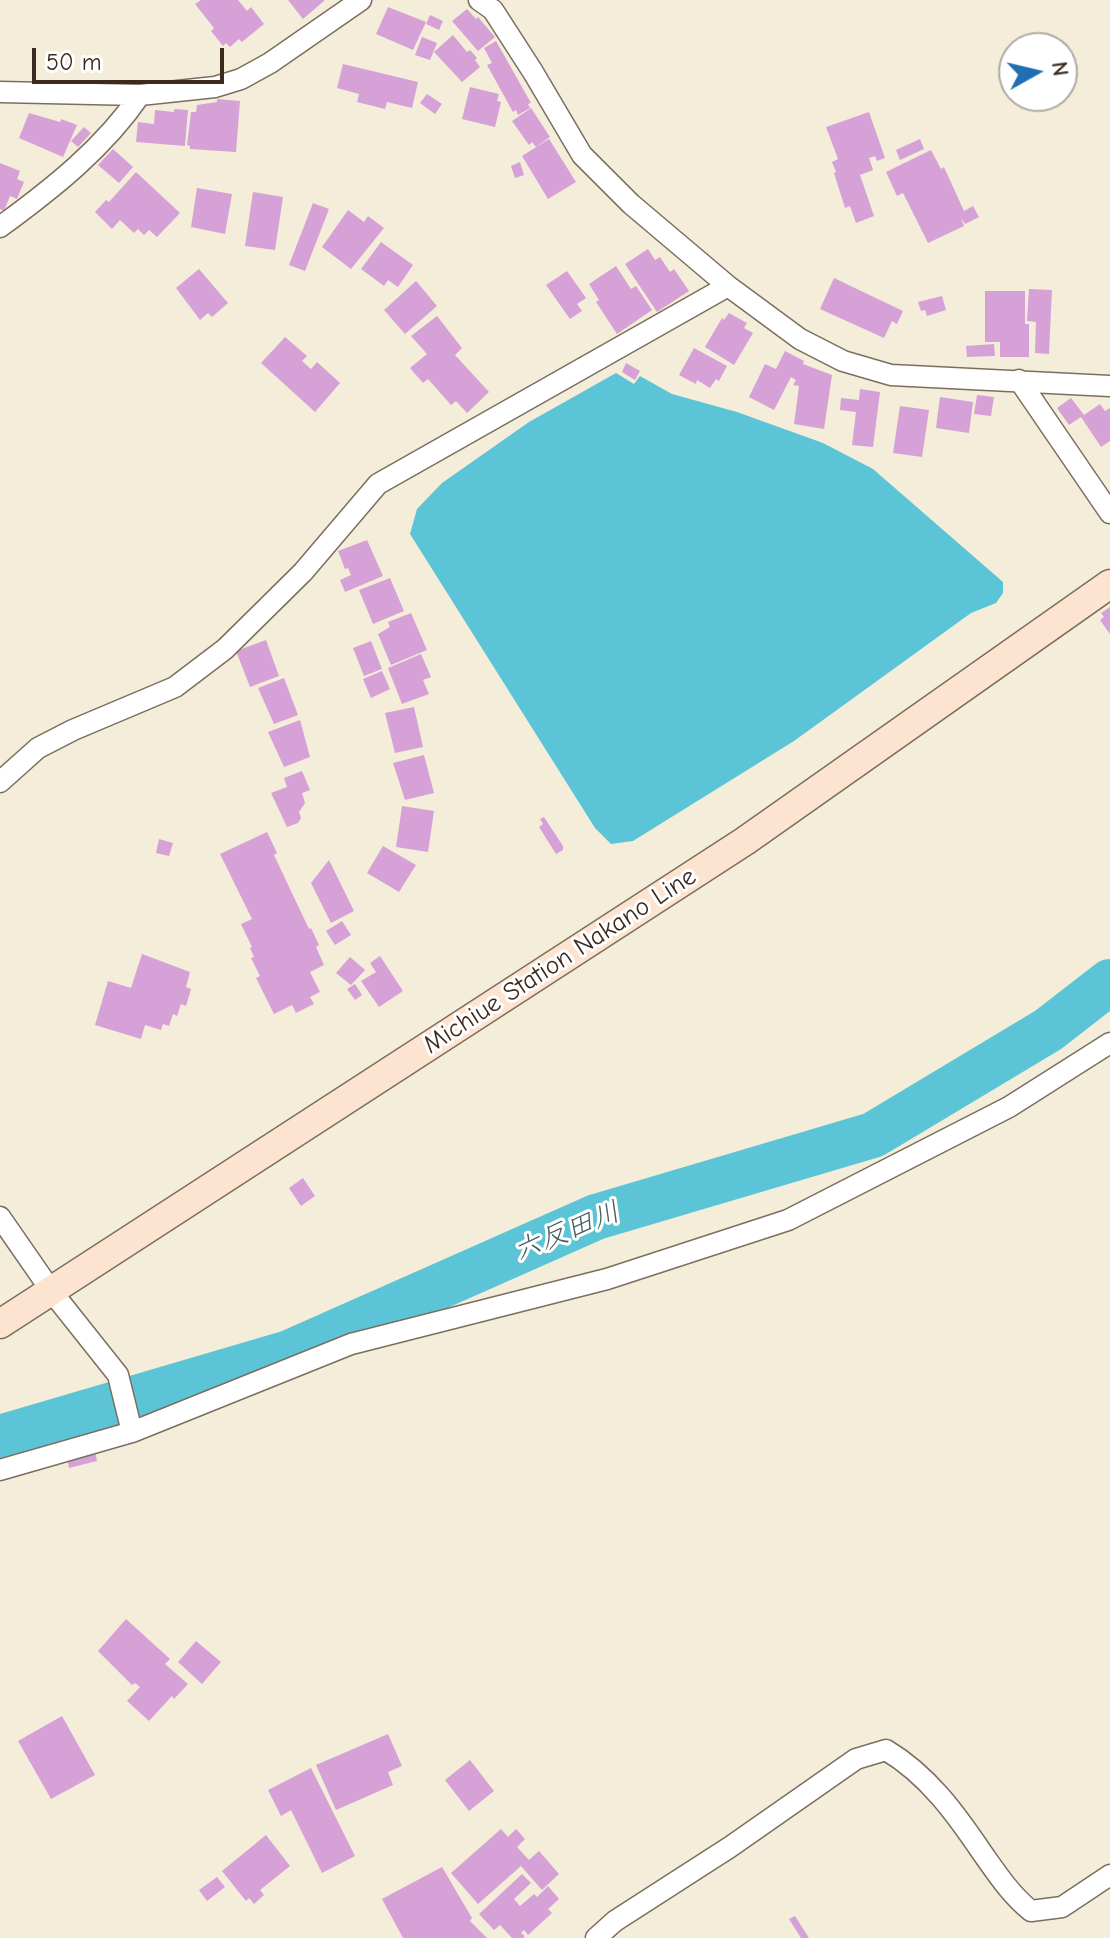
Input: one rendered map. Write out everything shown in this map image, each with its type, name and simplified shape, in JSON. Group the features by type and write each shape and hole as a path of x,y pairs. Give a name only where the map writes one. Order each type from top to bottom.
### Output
{"main road":[{"name":"Michiue Station Nakano Line","path":"0,1324 745,841 1110,584"}],"street":[{"path":"0,92 140,95 215,87 241,79 270,63 361,0"},
{"path":"493,3 582,155 631,204 728,286 800,339 843,361 891,375 1110,386"},
{"path":"0,227 38,199 109,137 140,95"},
{"path":"0,782 38,748 175,687 225,649 303,572 378,484 728,286"},
{"path":"1019,380 1110,513"},
{"path":"0,1470 132,1432 351,1344 607,1279 788,1220 1009,1107 1110,1043"},
{"path":"0,1217 52,1292 118,1375 132,1432"},
{"path":"596,1938 615,1921 730,1847 856,1759 886,1750 909,1764 952,1808 1015,1899 1031,1911 1062,1907 1110,1875"}],"water":[{"path":"616,373 634,384 640,376 672,394 737,412 823,443 873,469 1003,582 1003,593 996,603 971,613 794,741 633,841 611,844 595,828 410,534 417,509 442,483 529,422"}],"building":[{"path":"201,0 238,0 247,11 251,7 264,24 242,42 239,39 230,47 226,43 223,46 211,31 214,28 195,4"},
{"path":"288,0 325,0 303,19"},
{"path":"388,7 426,22 413,50 376,34"},
{"path":"467,9 495,37 478,51 452,21"},
{"path":"430,15 443,21 439,30 426,24"},
{"path":"453,35 467,52 470,50 477,58 475,60 480,67 462,82 434,52"},
{"path":"422,37 437,43 430,60 415,55"},
{"path":"496,41 531,103 528,104 530,108 518,115 516,110 513,112 487,65 492,63 484,48"},
{"path":"343,64 418,82 412,108 387,102 385,109 357,102 359,94 337,88"},
{"path":"470,87 499,94 497,101 501,102 495,127 462,119"},
{"path":"427,94 442,104 435,114 420,103"},
{"path":"217,99 240,101 236,152 190,149 187,145 191,112 196,112 197,105 217,102"},
{"path":"531,108 550,137 536,147 532,142 529,145 512,121"},
{"path":"174,109 188,110 185,146 136,142 138,122 154,124 155,110 174,112"},
{"path":"869,112 885,158 877,161 875,156 869,158 873,170 860,175 874,216 856,223 850,206 845,208 834,173 832,162 838,159 826,127"},
{"path":"29,113 77,125 63,157 19,138"},
{"path":"84,127 91,133 78,147 71,141"},
{"path":"549,139 576,182 548,199 522,156"},
{"path":"920,139 924,149 900,160 896,150"},
{"path":"113,149 133,167 119,183 98,165"},
{"path":"931,150 941,169 944,167 964,211 973,206 979,217 965,224 961,218 964,226 928,243 903,193 897,196 886,172"},
{"path":"520,162 524,175 515,178 511,166"},
{"path":"0,163 20,171 17,179 24,182 17,199 10,196 4,211 0,209"},
{"path":"136,172 180,213 157,237 149,230 144,235 138,229 134,233 120,220 112,229 95,212 106,200 109,202"},
{"path":"197,188 232,194 225,234 191,227"},
{"path":"253,192 283,197 275,250 245,246"},
{"path":"313,203 329,209 305,271 289,265"},
{"path":"348,210 364,222 368,216 384,228 351,269 322,247"},
{"path":"381,242 413,265 398,287 388,280 384,286 361,269"},
{"path":"648,249 655,260 660,257 670,272 674,269 689,291 657,312 625,264"},
{"path":"616,266 631,289 636,286 652,310 617,334 596,302 599,300 589,284"},
{"path":"199,269 228,303 212,317 208,313 200,320 176,288"},
{"path":"567,271 586,298 577,304 582,311 570,319 546,285"},
{"path":"834,278 903,311 897,324 892,321 884,338 820,309"},
{"path":"416,281 437,306 405,334 384,310"},
{"path":"1029,289 1052,290 1049,354 1035,353 1036,322 1027,321"},
{"path":"985,291 1025,291 1029,357 1000,357 1000,342 985,342"},
{"path":"942,296 946,310 927,316 925,310 921,311 918,302"},
{"path":"729,313 747,323 744,328 753,333 734,365 705,347 722,318 724,320"},
{"path":"437,316 462,348 455,355 489,392 467,413 456,401 451,405 428,379 423,383 410,368 427,354 411,336"},
{"path":"285,337 307,356 302,361 311,369 317,362 340,383 315,412 261,363"},
{"path":"994,344 995,356 967,357 966,346"},
{"path":"694,348 727,366 719,381 716,379 710,388 679,375"},
{"path":"785,351 804,361 803,364 832,375 824,429 794,424 799,386 793,385 796,380 791,377 774,410 749,397 765,364 776,369"},
{"path":"626,363 640,371 635,380 622,372"},
{"path":"860,389 880,392 873,447 852,445 856,412 840,410 841,398 859,400"},
{"path":"977,395 994,397 991,416 974,414"},
{"path":"940,397 973,402 969,433 936,428"},
{"path":"1071,398 1084,415 1100,404 1105,411 1110,408 1110,441 1101,447 1081,417 1069,425 1057,408"},
{"path":"900,406 929,410 922,457 893,453"},
{"path":"367,540 383,576 345,592 340,580 351,575 348,568 345,569 338,551"},
{"path":"390,578 404,611 373,624 359,590"},
{"path":"1110,607 1110,634 1100,620 1104,617 1101,613"},
{"path":"411,613 427,650 391,665 378,634 390,627 388,622"},
{"path":"266,640 279,676 250,687 236,651"},
{"path":"371,641 382,669 364,676 353,648"},
{"path":"421,654 431,677 423,680 429,694 402,704 388,668"},
{"path":"382,671 390,689 371,698 363,679"},
{"path":"284,678 298,715 274,724 258,688"},
{"path":"414,707 423,747 395,753 385,713"},
{"path":"300,720 310,757 284,767 268,732"},
{"path":"424,755 434,793 405,800 393,763"},
{"path":"302,771 310,790 302,793 305,803 299,812 301,818 298,823 287,827 271,793 287,787 284,778"},
{"path":"402,806 434,811 428,852 396,847"},
{"path":"544,817 563,846 563,850 556,854 539,827 543,824 540,819"},
{"path":"267,832 277,853 274,855 319,945 316,947 324,965 310,972 320,992 310,997 314,1004 296,1013 292,1005 274,1014 256,978 260,976 251,958 254,957 252,947 241,924 252,919 220,854"},
{"path":"159,839 173,843 169,856 156,853"},
{"path":"383,846 416,865 399,892 367,873"},
{"path":"329,860 354,911 331,923 311,883"},
{"path":"342,921 351,935 335,945 326,931"},
{"path":"142,954 190,972 186,987 191,989 186,1006 181,1004 177,1016 173,1014 169,1026 163,1024 161,1030 145,1025 141,1039 95,1025 108,981 131,988"},
{"path":"380,956 403,991 379,1007 361,981 376,972 370,963"},
{"path":"350,957 365,970 351,985 336,973"},
{"path":"355,984 362,995 355,1000 347,989"},
{"path":"303,1178 315,1196 301,1206 289,1188"},
{"path":"95,1451 97,1461 69,1468 67,1457"},
{"path":"126,1619 170,1659 165,1664 188,1684 149,1721 127,1701 140,1687 135,1683 132,1685 98,1651"},
{"path":"196,1641 221,1662 202,1684 178,1662"},
{"path":"62,1716 95,1775 51,1799 18,1741"},
{"path":"388,1734 402,1766 388,1772 393,1785 336,1810 316,1765"},
{"path":"470,1760 494,1791 469,1811 445,1780"},
{"path":"311,1768 355,1856 322,1873 291,1810 281,1816 268,1790"},
{"path":"501,1829 508,1837 516,1829 525,1839 517,1847 529,1860 539,1851 559,1874 542,1890 521,1866 478,1904 451,1873"},
{"path":"266,1835 290,1866 260,1890 264,1895 254,1904 249,1898 246,1901 222,1871"},
{"path":"442,1867 472,1918 470,1921 487,1938 403,1938 382,1899"},
{"path":"522,1874 531,1883 514,1899 520,1906 534,1894 537,1897 548,1886 559,1899 548,1909 552,1913 528,1935 524,1930 521,1933 525,1936 523,1938 512,1938 500,1925 494,1930 479,1914"},
{"path":"217,1877 225,1887 207,1901 199,1890"},
{"path":"795,1916 809,1938 801,1938 789,1919"}],"waterway":[{"name":"六反田川","path":"0,1438 289,1353 596,1217 873,1135 1048,1030 1110,982"}]}
